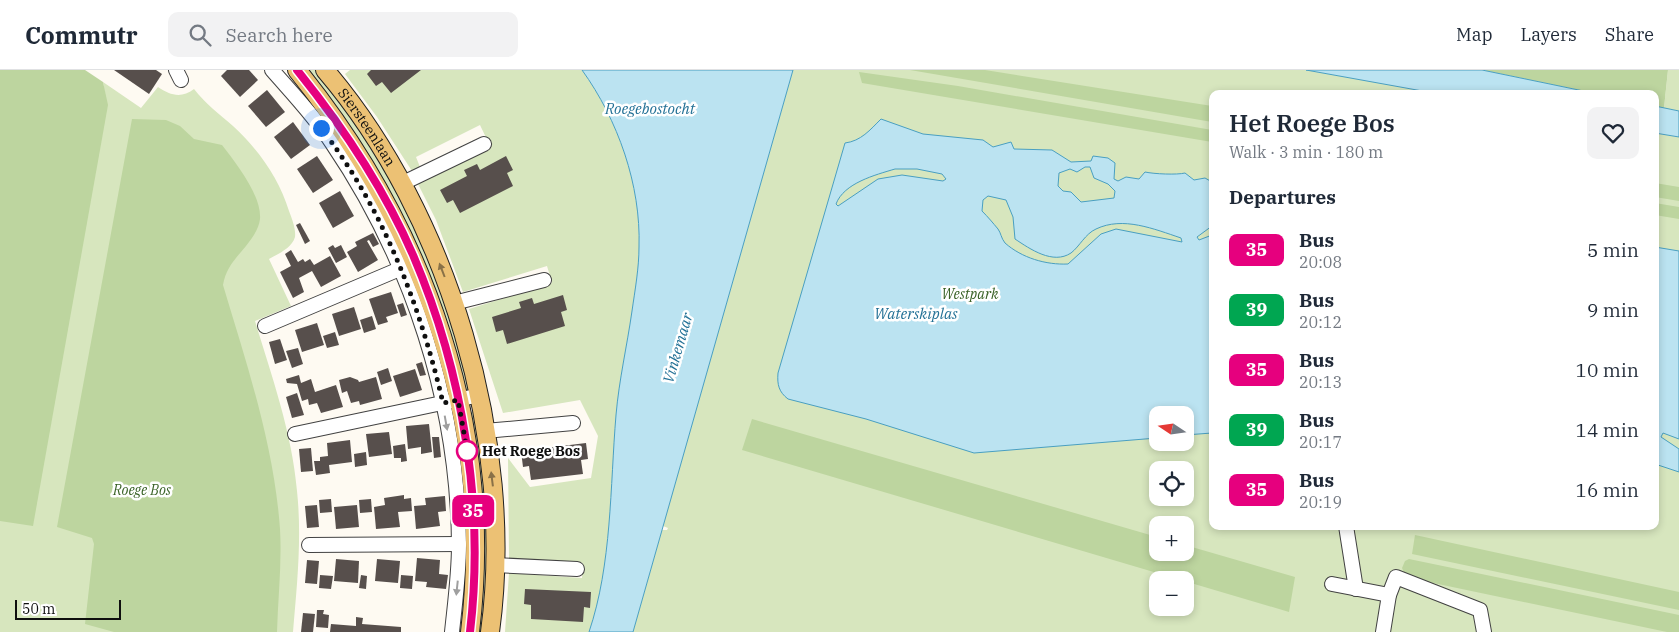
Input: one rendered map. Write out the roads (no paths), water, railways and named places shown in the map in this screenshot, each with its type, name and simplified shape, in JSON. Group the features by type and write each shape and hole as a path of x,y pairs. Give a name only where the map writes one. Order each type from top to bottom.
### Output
{"main road":[{"name":"Siersteenlaan","path":"297,70 324,103 366,164 413,255 440,329 450,401 470,478 475,547 470,632"},
{"name":"Siersteenlaan","path":"329,71 369,130 401,184 433,247 454,303 480,395 492,483 495,565 490,632"}],"street":[{"name":"Siersteenlaan","path":"272,70 332,142 368,200 402,268 450,401 459,544 452,632"},
{"path":"401,184 484,144"},
{"path":"265,326 402,268"},
{"path":"454,303 544,280"},
{"path":"295,434 480,395"},
{"path":"485,431 573,423"},
{"path":"1347,530 1356,588"},
{"path":"309,545 459,544"},
{"path":"495,565 577,569"},
{"path":"1383,632 1389,595 1396,577 1480,610 1484,632"},
{"path":"1332,584 1389,595"}],"water":[{"path":"582,70 793,70 633,632 589,632 597,606 606,552 617,402 636,287 639,224 636,200 625,154 606,110"},
{"path":"1306,70 1482,70 1579,90 1417,90"},
{"path":"1659,107 1679,111 1679,137 1659,134"},
{"name":"Waterskiplas","path":"881,119 923,134 983,140 993,147 1011,142 1014,149 1052,150 1071,162 1091,161 1093,156 1108,158 1115,163 1114,179 1118,181 1126,177 1139,179 1145,172 1185,173 1194,180 1205,178 1209,180 1209,228 1197,237 1199,240 1209,236 1209,433 1194,434 1194,406 1149,406 1149,439 974,453 866,419 788,399 782,394 779,388 778,373 845,143 861,137","holes":["1085,167 1090,167 1094,178 1108,184 1115,191 1114,198 1081,202 1071,192 1063,191 1058,186 1059,173 1070,169 1077,172","895,169 917,169 942,174 946,179 943,181 902,175 878,179 838,206 836,204 840,197 853,185 870,177","988,196 1006,200 1013,217 1015,239 1035,251 1049,256 1057,257 1071,253 1092,231 1106,225 1138,225 1181,238 1182,242 1116,229 1101,234 1068,264 1043,262 1019,253 1005,243 998,229 982,211 983,200"]},
{"path":"1659,248 1679,251 1679,439 1663,433 1661,437 1679,449 1679,472 1659,465"}],"place":[{"name":"Het Roege Bos","path":"467,451"}],"water label":[{"name":"Roegebostocht","path":"650,109"},
{"name":"Vinkemaar","path":"678,348"}],"park label":[{"name":"Westpark","path":"970,294"},
{"name":"Roege Bos","path":"142,490"}]}
